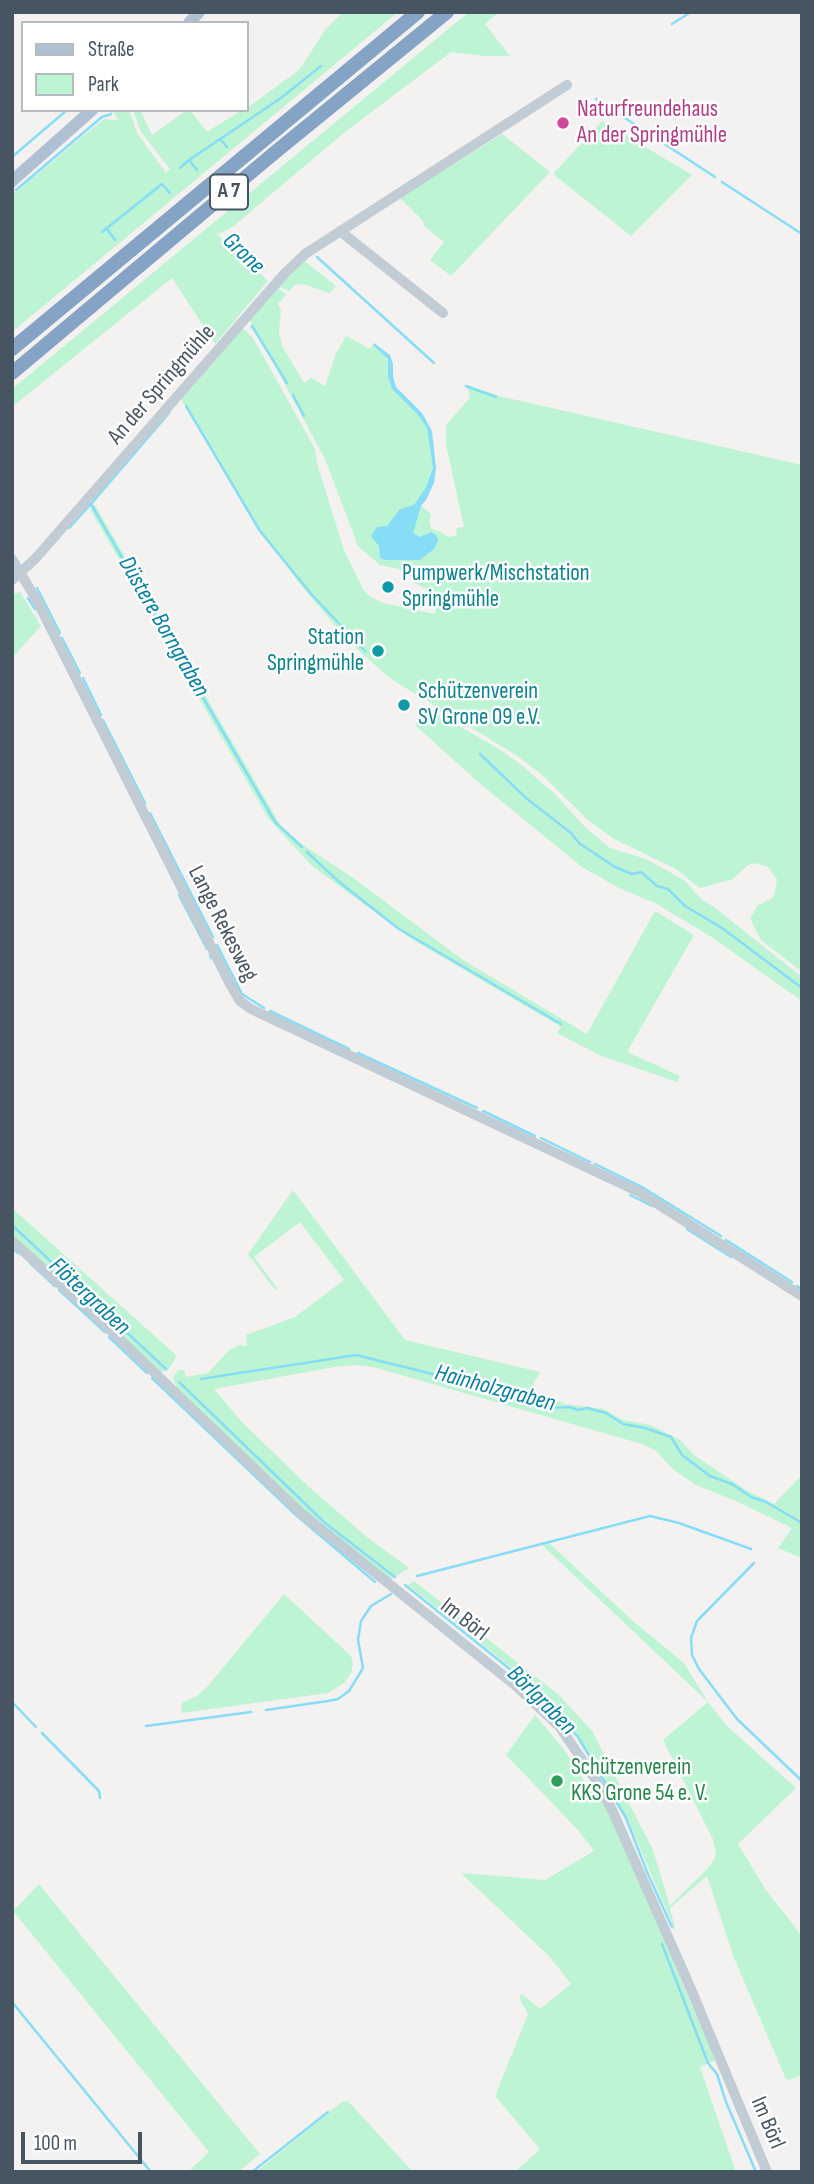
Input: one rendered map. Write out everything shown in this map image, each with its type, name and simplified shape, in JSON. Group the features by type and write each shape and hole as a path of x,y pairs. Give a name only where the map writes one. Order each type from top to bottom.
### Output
{"highway":[{"name":"A 7","path":"12,349 418,12"},
{"name":"A 7","path":"12,373 447,12"}],"main road":[{"path":"12,181 90,112"}],"street":[{"name":"An der Springmühle","path":"16,576 35,559 285,273 305,254 566,85"},
{"path":"340,231 443,313"},
{"name":"Lange Rekesweg","path":"12,559 16,576 240,1001 251,1009 639,1192 802,1296"},
{"name":"Im Börl","path":"12,1241 88,1309 302,1514 515,1685 544,1711 568,1738 600,1786 613,1812 767,2172"}],"green space":[{"path":"343,12 398,12 12,332 12,195 104,119 118,120 113,112 130,112 137,133 166,173 170,169 141,132 134,112 141,112 152,135 184,112 192,112 207,132 239,112 248,112 248,107 295,73 325,30"},
{"path":"469,12 499,12 485,24 510,56 451,52 345,132 230,229 217,234 268,281 215,344 172,278 12,407 12,389"},
{"path":"602,121 692,175 631,236 553,174"},
{"path":"502,134 550,172 451,276 430,260 444,242 424,226 423,221 400,198"},
{"path":"303,260 336,286 330,293 303,284 295,285 289,291 281,287 279,289 286,294 278,304 281,310 279,332 282,346 304,383 311,378 325,386 336,354 346,336 370,349 373,345 384,354 389,362 388,377 392,389 427,428 433,468 426,487 414,505 419,504 431,514 431,528 450,537 457,535 456,528 464,527 446,444 446,425 470,398 467,385 503,397 802,465 802,972 760,939 750,918 758,905 771,899 775,893 777,879 768,867 755,863 748,865 733,879 700,888 676,869 614,839 589,821 541,774 516,755 391,679 349,642 260,531 181,399 243,328 253,338 315,449 344,550 363,589 370,597 383,603 434,614 436,608 441,606 432,600 430,590 414,583 418,573 380,565 358,546 325,459 261,340 250,327 252,324 249,320"},
{"path":"95,505 281,826 303,845 352,877 463,960 587,1034 655,911 694,935 627,1052 680,1076 677,1082 599,1055 557,1033 561,1027 410,938 312,866 268,818 90,509"},
{"path":"20,592 41,626 12,658 12,594"},
{"path":"426,707 520,764 610,848 646,859 684,880 702,900 802,977 802,1001 710,936 655,903 617,887 582,867 478,782 415,725 425,713"},
{"path":"293,1190 405,1340 540,1372 530,1389 565,1404 604,1409 623,1420 651,1425 680,1440 694,1455 746,1490 774,1504 802,1475 802,1558 778,1548 792,1528 696,1485 674,1470 655,1450 642,1444 373,1367 334,1367 214,1389 242,1422 309,1487 368,1538 409,1568 388,1581 345,1548 177,1389 173,1377 178,1370 184,1370 186,1377 208,1373 229,1350 239,1345 247,1346 246,1335 295,1317 344,1280 300,1222 254,1257 277,1288 275,1290 248,1254"},
{"path":"12,1208 177,1356 167,1371 158,1372 12,1237"},
{"path":"549,1543 634,1622 684,1663 708,1702 542,1545"},
{"path":"414,1581 559,1695 592,1731 653,1850 670,1906 708,1868 716,1852 713,1839 663,1740 708,1702 727,1726 796,1788 738,1844 766,1890 802,1936 802,2075 789,2080 786,2079 734,1958 707,1876 670,1908 676,1932 627,1818 579,1737 538,1689 408,1585"},
{"path":"284,1594 351,1656 351,1673 344,1683 328,1693 181,1713 182,1703 197,1696 208,1686"},
{"path":"535,1715 566,1752 590,1791 596,1788 610,1815 716,2060 700,2067 736,2172 515,2172 540,2149 495,2096 528,2014 519,1997 522,1994 540,2009 571,1984 550,1957 461,1873 545,1880 594,1851 579,1831 506,1755"},
{"path":"39,1884 260,2154 238,2172 189,2171 209,2152 13,1911"},
{"path":"348,2101 413,2172 256,2172 342,2102"}],"water":[{"path":"374,343 390,355 396,387 422,413 432,431 436,468 434,483 421,506 413,533 420,537 431,532 436,535 438,541 434,549 420,560 380,558 379,546 371,536 377,527 387,526 400,509 414,505 426,487 433,468 427,428 392,389 388,377 388,359"}],"waterway":[{"path":"672,24 691,12"},
{"path":"189,160 281,98 321,66"},
{"path":"596,99 715,177"},
{"path":"12,157 65,112"},
{"path":"16,190 102,117 111,114"},
{"path":"221,140 227,147"},
{"path":"180,168 189,160 197,170"},
{"path":"722,182 802,234"},
{"path":"102,232 162,184 170,193"},
{"path":"107,229 115,240"},
{"path":"317,257 434,363"},
{"path":"252,326 287,383"},
{"path":"466,386 496,397"},
{"path":"293,395 304,416"},
{"path":"186,406 260,531 312,595 365,651"},
{"name":"Düstere Borngraben","path":"169,413 91,504 275,822 302,847"},
{"path":"69,528 91,504"},
{"path":"37,588 60,633"},
{"path":"28,598 35,609"},
{"path":"62,638 80,673"},
{"path":"83,678 101,715"},
{"path":"103,720 145,803"},
{"path":"480,754 579,843 615,867 632,874 641,872 657,886 668,889 685,906 722,928 802,988"},
{"path":"150,813 213,937"},
{"name":"Düstere Borngraben","path":"307,852 338,881 399,929 561,1024"},
{"path":"179,895 207,949"},
{"path":"217,945 242,994 264,1008"},
{"path":"270,1011 349,1049"},
{"path":"358,1053 477,1108"},
{"path":"483,1111 535,1136"},
{"path":"541,1138 590,1162"},
{"path":"595,1164 642,1187 721,1236"},
{"path":"630,1195 652,1206"},
{"name":"Flötergraben","path":"12,1225 166,1369"},
{"path":"687,1229 731,1257"},
{"path":"726,1240 792,1282"},
{"path":"12,1248 18,1253"},
{"path":"30,1263 55,1286"},
{"path":"797,1286 802,1289"},
{"path":"59,1290 105,1332"},
{"path":"109,1337 147,1373"},
{"name":"Hainholzgraben","path":"201,1379 356,1355 505,1392 539,1397 552,1408 587,1408 606,1413 623,1424 671,1437 682,1455 710,1476 732,1484 751,1497 766,1502 802,1523"},
{"path":"152,1378 296,1515 375,1582"},
{"name":"Börlgraben","path":"179,1382 325,1523 395,1577"},
{"path":"417,1576 650,1516 679,1523 751,1549"},
{"path":"754,1563 697,1621 691,1638 692,1655 699,1669 737,1719 802,1781"},
{"name":"Börlgraben","path":"405,1585 536,1690 578,1737 626,1818 672,1927"},
{"path":"266,1710 338,1699 349,1691 363,1668 358,1640 361,1621 371,1606 391,1594"},
{"path":"12,1702 36,1727"},
{"path":"146,1726 251,1712"},
{"path":"42,1733 99,1791 100,1798"},
{"name":"Börlgraben","path":"662,1944 708,2063 717,2074 756,2172"},
{"path":"12,2002 151,2172"},
{"path":"252,2172 328,2112"}],"place":[{"name":"Naturfreundehaus An der Springmühle","path":"563,123"},
{"name":"Pumpwerk/Mischstation Springmühle","path":"388,587"},
{"name":"Station Springmühle","path":"378,651"},
{"name":"Schützenverein SV Grone 09 e.V.","path":"404,705"},
{"name":"Schützenverein KKS Grone 54 e. V.","path":"557,1781"}],"water label":[{"name":"Grone","path":"243,254"}]}
